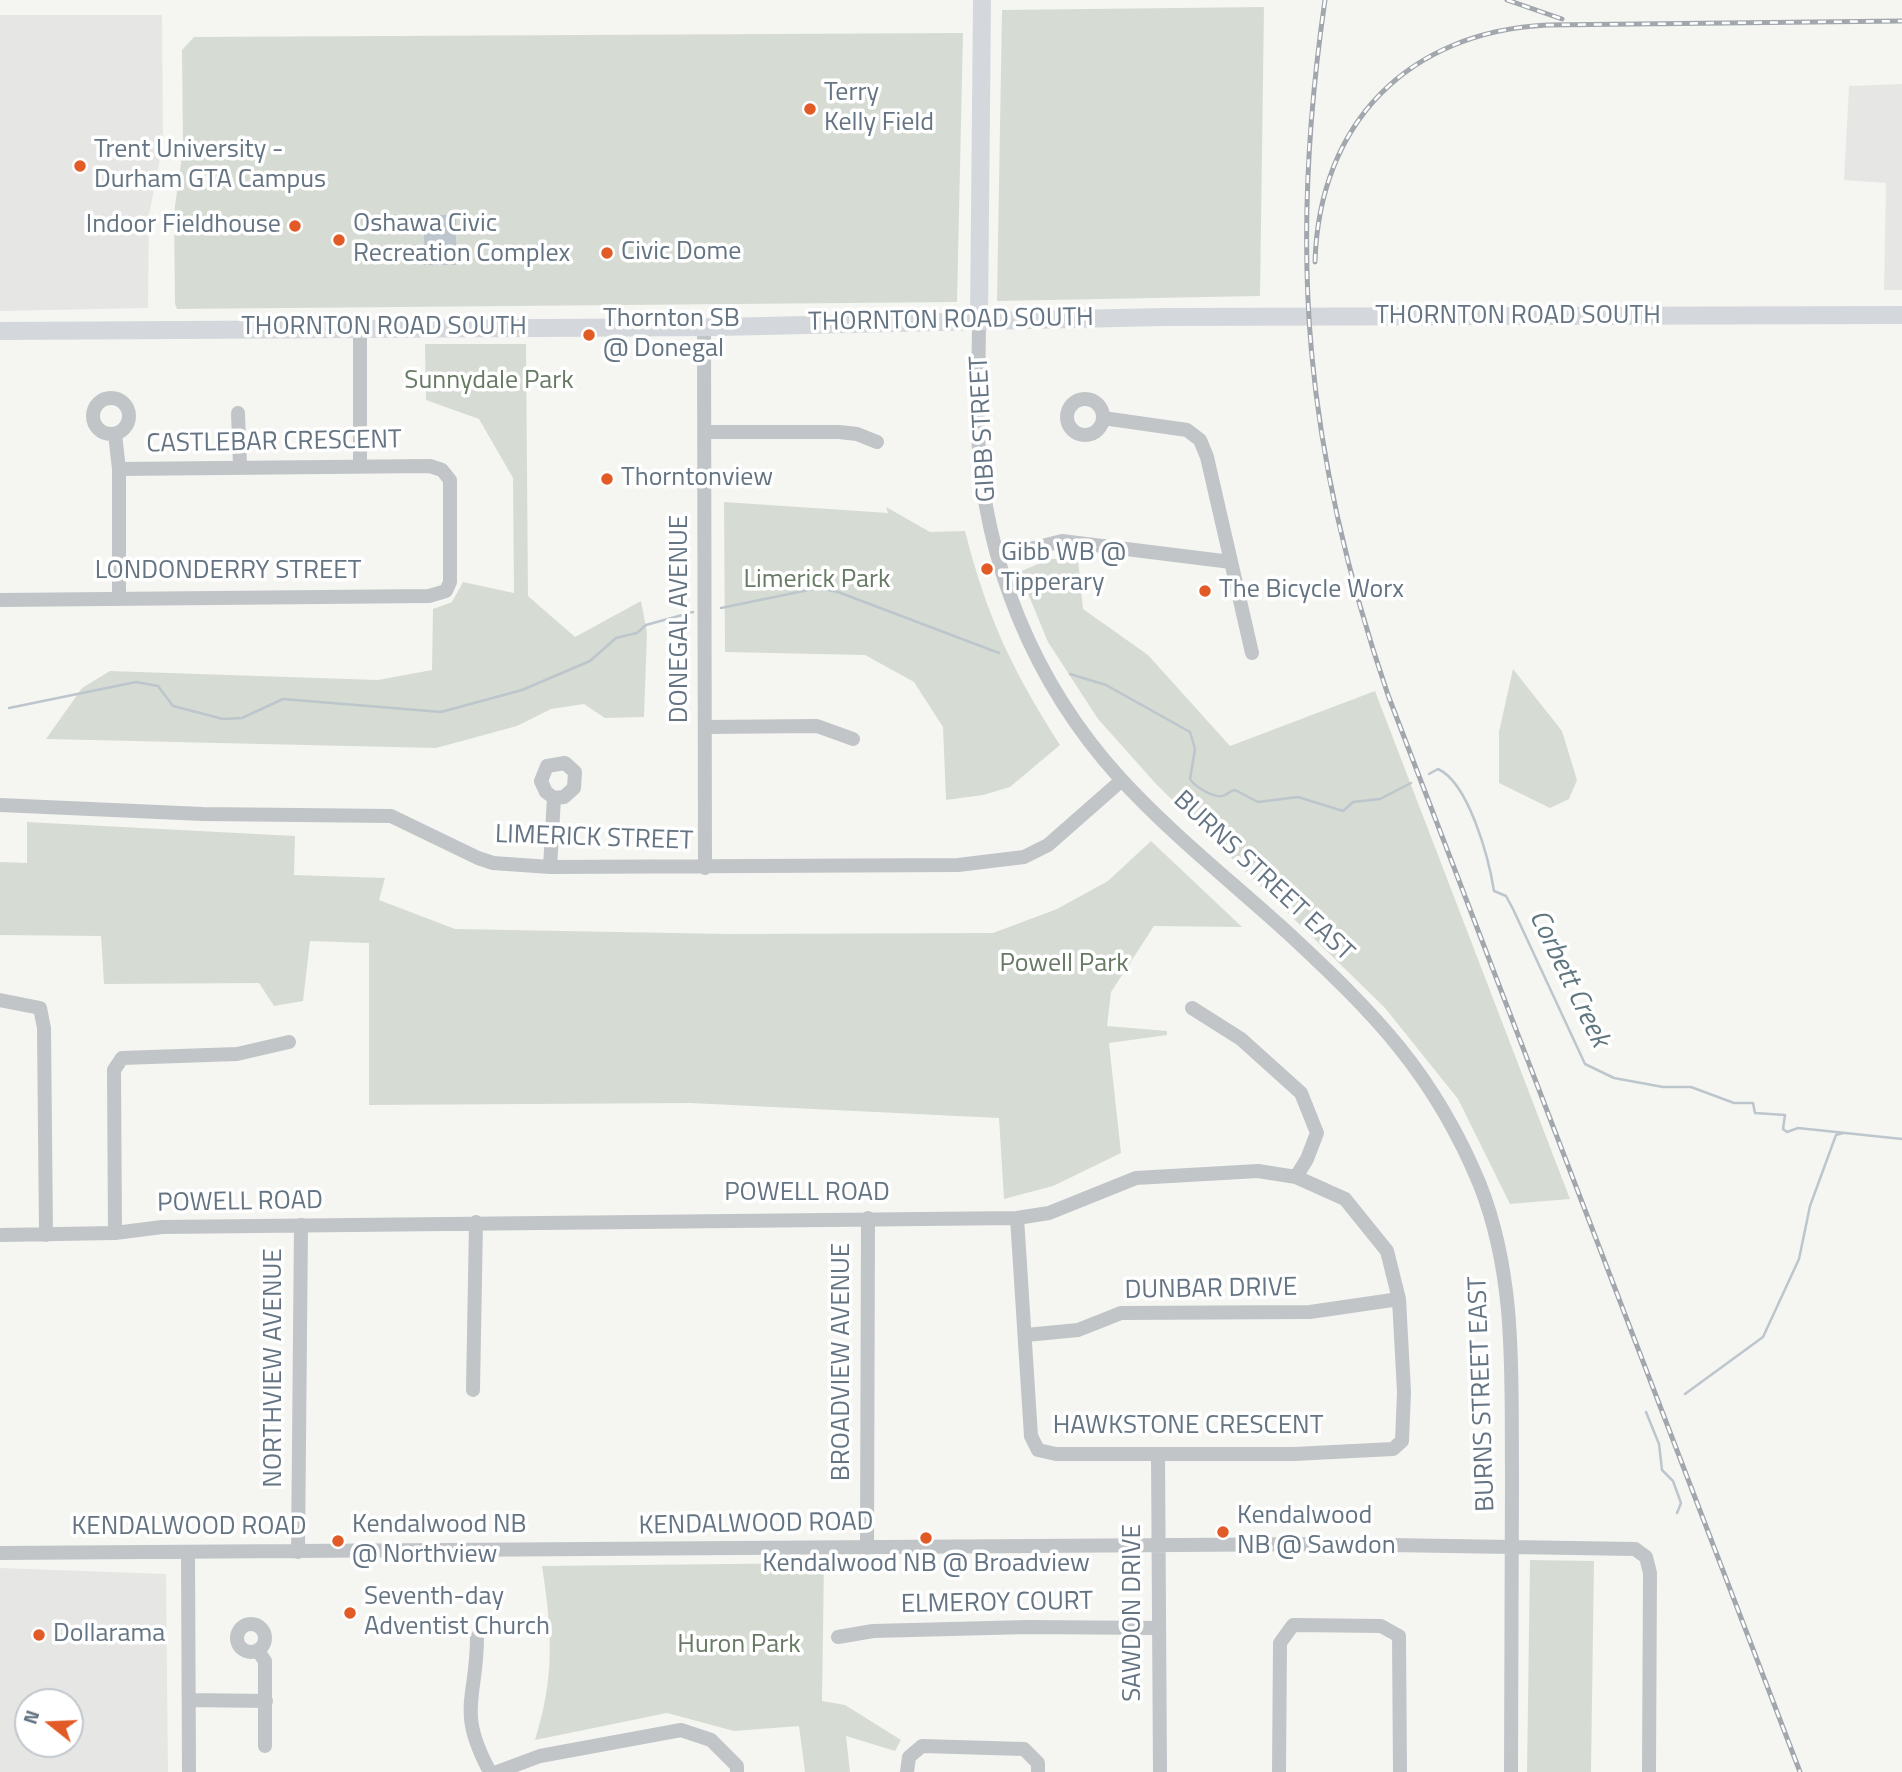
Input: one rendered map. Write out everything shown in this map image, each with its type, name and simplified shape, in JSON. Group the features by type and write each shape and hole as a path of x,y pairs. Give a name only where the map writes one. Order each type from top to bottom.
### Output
{"main road":[{"name":"GIBB STREET","path":"979,320 982,0"},
{"name":"THORNTON ROAD SOUTH","path":"0,331 704,327 979,320 1902,315"}],"street":[{"name":"GIBB STREET","path":"979,320 980,459 998,557 1023,631 1050,684 1079,727 1122,780"},
{"path":"360,327 360,466"},
{"name":"DONEGAL AVENUE","path":"704,327 705,868"},
{"path":"238,413 240,466"},
{"path":"1103,418 1186,430 1200,440 1252,653"},
{"path":"706,432 839,432 857,434 877,442"},
{"path":"115,434 120,470"},
{"name":"CASTLEBAR CRESCENT","path":"119,597 120,470 240,466 430,466 442,470 450,480 450,582"},
{"path":"998,557 1062,541 1231,562"},
{"name":"LONDONDERRY STREET","path":"0,600 429,596 446,590 450,582"},
{"path":"706,727 817,726 853,739"},
{"name":"LIMERICK STREET","path":"2,805 203,814 391,817 486,861 550,867 958,865 1024,857 1048,845 1122,780"},
{"name":"BURNS STREET EAST","path":"1122,780 1362,1003 1410,1059 1438,1101 1479,1184 1504,1259 1511,1336 1511,1772"},
{"path":"550,867 554,797"},
{"path":"0,1000 40,1008 44,1028 46,1235"},
{"path":"1192,1008 1241,1039 1301,1093 1317,1133 1307,1159 1296,1177"},
{"path":"115,1233 114,1070 122,1058 237,1055 289,1042"},
{"name":"POWELL ROAD","path":"0,1235 115,1233 162,1227 1017,1218 1049,1213 1136,1178 1258,1171 1296,1177 1345,1199 1387,1251 1399,1299 1404,1392 1402,1441"},
{"name":"BROADVIEW AVENUE","path":"867,1548 868,1218"},
{"name":"HAWKSTONE CRESCENT","path":"1017,1218 1031,1436 1038,1450 1056,1454 1294,1454 1393,1449 1402,1441"},
{"path":"473,1390 476,1222"},
{"name":"NORTHVIEW AVENUE","path":"298,1552 301,1226"},
{"name":"DUNBAR DRIVE","path":"1026,1335 1078,1330 1121,1313 1310,1312 1399,1299"},
{"name":"SAWDON DRIVE","path":"1158,1454 1160,1772"},
{"name":"KENDALWOOD ROAD","path":"0,1553 1158,1546 1512,1545 1629,1548 1646,1557 1650,1573 1649,1772"},
{"path":"188,1553 188,1772"},
{"path":"1279,1772 1280,1643 1293,1625 1318,1625 1381,1626 1399,1636 1400,1772"},
{"name":"ELMEROY COURT","path":"838,1637 873,1631 1028,1627 1157,1628"},
{"path":"477,1637 469,1721 474,1740 490,1772"},
{"path":"258,1651 265,1661 265,1746"},
{"path":"189,1700 266,1701"},
{"path":"497,1772 540,1755 681,1730 711,1740 737,1766 737,1772"},
{"path":"907,1772 909,1757 922,1746 1024,1749 1038,1763 1038,1772"}],"shaded area":[{"name":"Trent University - Durham GTA Campus","path":"0,15 162,15 163,144 149,215 148,308 0,311"},
{"path":"1902,84 1902,290 1884,290 1886,183 1844,180 1849,86"},
{"path":"424,215 456,215 456,265 424,265"},
{"path":"0,1568 166,1574 168,1772 0,1772"}],"green space":[{"path":"1264,7 1260,296 997,301 1002,10"},
{"name":"Oshawa Civic Recreation Complex","path":"963,33 957,302 177,309 175,304 174,213 183,149 182,50 194,37"},
{"name":"Sunnydale Park","path":"425,344 526,344 528,596 575,637 641,601 647,633 644,717 605,718 584,704 551,709 517,726 436,748 46,739 82,688 110,671 378,680 432,670 433,609 452,602 463,582 514,593 513,478 479,419 426,400"},
{"name":"Limerick Park","path":"724,502 888,513 886,507 930,532 965,531 982,590 1003,642 1028,692 1060,745 1010,787 983,795 946,800 943,727 914,682 865,655 725,652"},
{"path":"1050,559 1078,559 1083,609 1148,655 1230,746 1375,691 1570,1199 1510,1204 1458,1099 1385,1008 1157,785 1098,719 1048,642 1019,572"},
{"path":"1513,669 1562,731 1577,780 1569,799 1550,808 1499,783 1499,732"},
{"name":"Powell Park","path":"27,822 295,836 294,875 385,878 379,900 455,929 727,934 993,933 1057,909 1108,881 1151,841 1242,927 1154,926 1111,992 1107,1026 1167,1031 1167,1035 1109,1043 1121,1153 1053,1186 1004,1199 999,1118 690,1103 369,1105 369,943 310,941 303,1001 274,1006 259,983 104,984 101,936 0,935 0,862 27,863"},
{"path":"1530,1560 1594,1561 1591,1772 1527,1772"},
{"name":"Huron Park","path":"824,1563 822,1701 845,1705 901,1740 895,1751 846,1736 850,1772 805,1772 799,1726 734,1731 667,1713 535,1740 546,1695 550,1653 542,1566"}],"waterway":[{"name":"Corbett Creek","path":"721,608 818,588 838,592 999,653"},
{"name":"Corbett Creek","path":"9,708 136,682 158,686 173,706 223,719 242,718 283,699 441,712 522,690 590,661 616,638 637,633 646,625 693,612"},
{"name":"Corbett Creek","path":"1070,674 1106,685 1190,732 1195,749 1190,779 1216,796 1235,790 1258,802 1298,797 1343,811 1353,802 1380,799 1411,783"},
{"name":"Corbett Creek","path":"1429,774 1438,769 1449,777 1468,805 1488,860 1494,891 1506,896 1513,909 1585,1064 1614,1078 1663,1087 1691,1087 1734,1103 1753,1103 1755,1113 1785,1115 1783,1129 1787,1132 1798,1128 1902,1139"},
{"path":"1685,1394 1763,1337 1799,1259 1810,1206 1836,1135 1843,1133"},
{"path":"1646,1412 1659,1444 1662,1470 1673,1481 1681,1503 1677,1513"}],"railway":[{"path":"1325,0 1314,93 1308,182 1307,267 1311,352 1322,435 1338,520 1360,606 1388,695 1800,1772"},
{"path":"1507,0 1562,19"},
{"path":"1315,262 1320,212 1333,167 1354,128 1380,94 1414,66 1453,45 1497,31 1547,25 1902,21"}],"place":[{"name":"Terry Kelly Field","path":"810,109"},
{"name":"Trent University - Durham GTA Campus","path":"80,166"},
{"name":"Indoor Fieldhouse","path":"295,226"},
{"name":"Oshawa Civic Recreation Complex","path":"339,240"},
{"name":"Civic Dome","path":"607,253"},
{"name":"Thornton SB @ Donegal","path":"589,335"},
{"name":"Thorntonview","path":"607,479"},
{"name":"Gibb WB @ Tipperary","path":"987,569"},
{"name":"The Bicycle Worx","path":"1205,591"},
{"name":"Kendalwood NB @ Sawdon","path":"1223,1532"},
{"name":"Kendalwood NB @ Broadview","path":"926,1538"},
{"name":"Kendalwood NB @ Northview","path":"338,1541"},
{"name":"Seventh-day Adventist Church","path":"350,1613"},
{"name":"Dollarama","path":"39,1635"}]}
